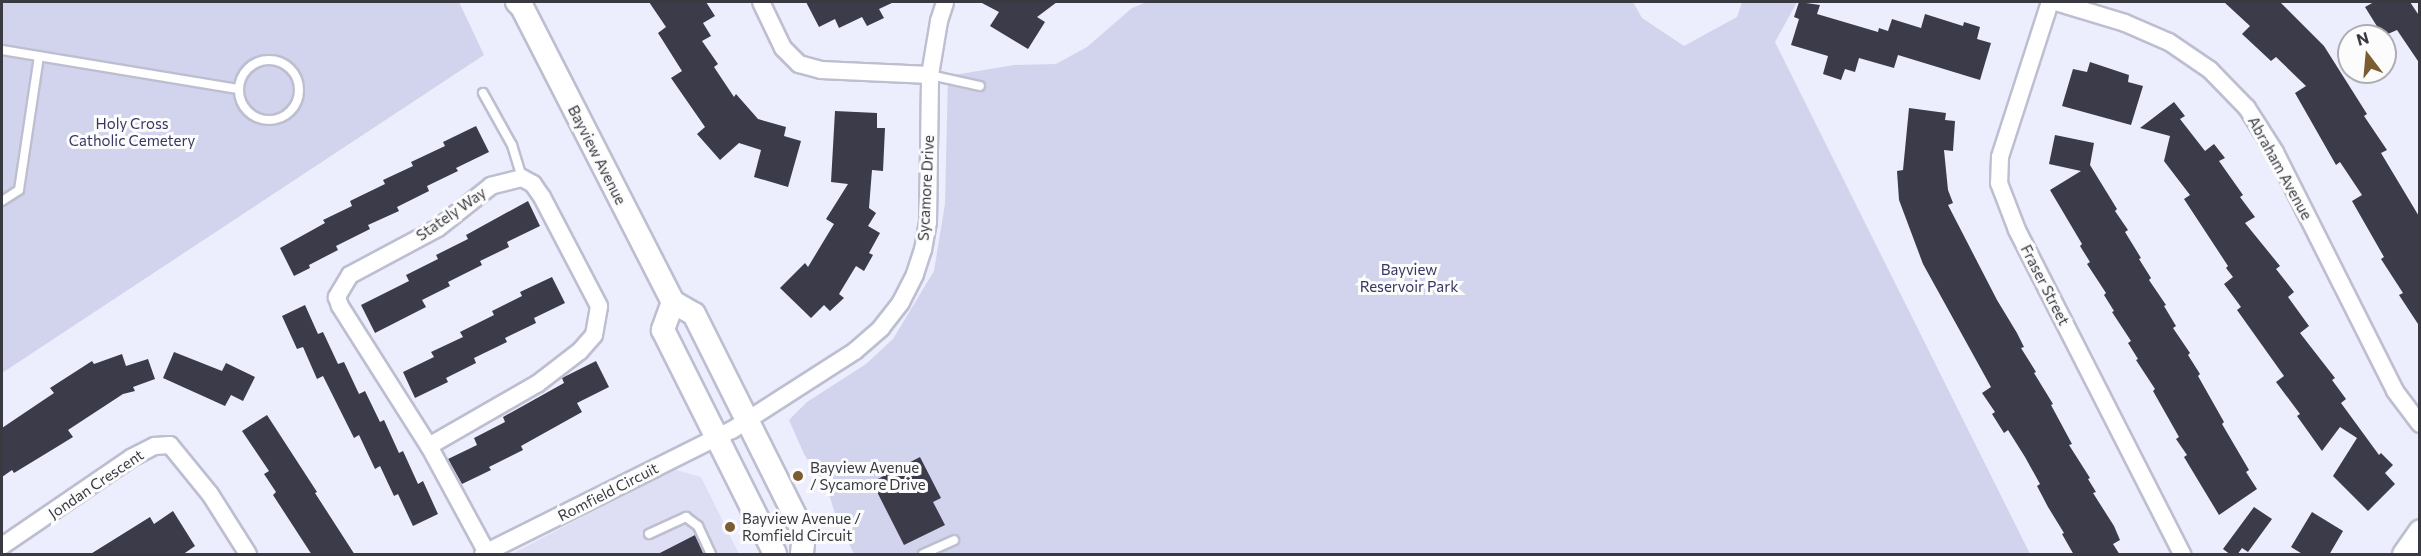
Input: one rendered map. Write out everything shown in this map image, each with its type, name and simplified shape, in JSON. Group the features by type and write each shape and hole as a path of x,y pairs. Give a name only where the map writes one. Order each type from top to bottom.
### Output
{"main road":[{"name":"Bayview Avenue","path":"520,3 674,302 694,314 775,555"},
{"name":"Bayview Avenue","path":"674,302 663,330 804,534 802,555"}],"street":[{"path":"761,2 783,48 799,64 821,70 930,75"},
{"name":"Sycamore Drive","path":"732,429 855,351 881,328 901,302 915,274 928,223 930,75 939,21 945,2"},
{"name":"Fraser Street","path":"2050,2 2000,157 1999,183 2017,230 2182,555"},
{"name":"Abraham Avenue","path":"2056,2 2125,23 2169,42 2210,70 2247,108 2275,152 2395,391 2420,424"},
{"path":"429,446 537,384 580,351 594,335 599,306 548,206 532,184 522,178"},
{"name":"Stately Way","path":"485,554 429,446 340,306 337,297 350,275 438,228 491,186 522,178"},
{"name":"Romfield Circuit","path":"485,554 732,429"},
{"name":"Jondan Crescent","path":"2,546 131,458 155,446 170,445 210,494 249,555"},
{"path":"2403,555 2420,530"}],"lane":[{"path":"2,50 238,89"},
{"path":"2,201 19,190 39,57"},
{"path":"261,60 271,60 289,67 299,82 300,92 292,111 283,118 262,120 244,109 238,89 245,70 261,60"},
{"path":"930,75 980,86"},
{"path":"483,93 512,145 522,178"},
{"path":"649,534 686,517 698,526 711,555"},
{"path":"923,555 954,540"}],"shaded area":[{"path":"673,469 701,477 739,554 512,554"}],"green space":[{"name":"Holy Cross Catholic Cemetery","path":"2,2 459,2 484,55 2,373"},
{"name":"Bayview Reservoir Park","path":"1147,2 1633,2 1642,18 1684,46 1737,17 1742,2 1797,2 1775,42 2030,554 854,554 836,517 829,494 804,454 789,420 807,402 866,364 893,339 934,271 945,204 948,76 1014,65 1056,64 1087,47 1132,8"}],"building":[{"path":"649,2 706,2 715,16 703,23 711,36 702,41 718,64 714,67 734,97 736,94 758,119 786,127 784,136 801,141 788,187 754,177 761,150 739,143 720,160 697,134 705,127 671,78 682,71 658,33 666,27"},
{"path":"806,2 894,2 879,9 884,18 867,26 862,17 839,28 835,19 819,27"},
{"path":"980,2 1057,2 1037,17 1045,22 1028,49 990,26 999,12"},
{"path":"1799,2 1820,5 1817,14 1878,32 1879,28 1888,31 1892,19 1921,28 1925,14 1963,26 1964,22 1980,27 1977,39 1991,43 1980,80 1898,55 1894,68 1859,58 1855,72 1845,69 1841,80 1823,74 1828,56 1791,45 1799,19 1794,17"},
{"path":"2224,2 2280,2 2324,46 2337,67 2337,84 2348,84 2367,114 2364,116 2387,150 2381,153 2420,218 2420,327 2399,295 2403,293 2381,259 2384,257 2352,201 2362,195 2340,162 2336,165 2295,93 2306,86 2276,57 2271,61 2242,34 2250,26"},
{"path":"2374,2 2410,2 2420,17 2420,64 2397,30 2397,24 2376,24 2365,7"},
{"path":"2090,62 2129,75 2128,82 2143,86 2131,125 2062,106 2073,69 2087,72"},
{"path":"2174,102 2185,116 2180,119 2205,151 2214,144 2225,158 2219,161 2243,195 2240,197 2255,217 2245,223 2280,266 2276,269 2294,292 2288,297 2309,326 2300,333 2335,378 2332,380 2346,399 2341,403 2379,455 2381,453 2393,465 2385,473 2395,484 2368,511 2333,476 2357,438 2340,427 2322,451 2297,416 2300,414 2276,382 2284,376 2237,310 2241,307 2224,284 2233,277 2226,268 2228,266 2184,199 2190,195 2164,161 2170,136 2140,128"},
{"path":"1909,108 1946,113 1945,120 1955,121 1953,151 1944,150 1948,190 1953,203 1948,205 1997,300 2017,333 2024,347 2021,348 2036,372 2034,373 2053,404 2051,405 2072,444 2069,445 2090,478 2088,479 2096,492 2093,493 2114,526 2120,540 2113,544 2120,555 2074,555 2037,486 2040,484 2025,457 2008,430 2004,433 1992,414 1995,412 1982,393 1991,387 1923,264 1899,200 1897,171 1903,170"},
{"path":"835,111 877,113 877,128 885,128 883,171 872,170 869,208 876,213 868,226 880,233 869,253 873,255 864,271 856,266 839,294 844,298 830,311 824,305 811,318 780,288 805,263 808,267 834,224 826,219 848,184 831,182"},
{"path":"476,126 489,152 456,168 458,171 427,186 429,191 397,207 399,211 368,225 370,229 336,246 338,250 309,265 310,268 294,276 280,248 325,223 323,220 352,206 350,201 385,184 383,180 413,166 411,162 445,146 443,142"},
{"path":"2055,135 2094,143 2090,165 2128,230 2125,232 2151,278 2149,280 2166,305 2164,306 2176,326 2173,328 2190,353 2188,355 2200,374 2198,376 2224,422 2222,424 2249,470 2246,472 2257,489 2219,515 2184,457 2187,455 2176,439 2179,437 2153,391 2155,389 2136,360 2138,359 2128,343 2131,341 2112,312 2114,311 2104,295 2106,293 2087,264 2090,262 2080,246 2082,244 2050,190 2081,171 2049,164"},
{"path":"528,201 540,226 507,242 509,247 480,261 482,265 448,282 450,286 422,300 426,307 375,333 361,305 409,281 406,275 438,259 436,255 468,239 466,235"},
{"path":"552,277 565,303 534,318 536,323 505,338 507,342 474,358 476,363 446,378 448,382 415,398 403,372 434,357 431,352 463,337 460,332 494,315 492,311 522,296 520,292"},
{"path":"305,305 318,334 323,332 338,364 344,362 359,394 365,391 380,422 384,420 399,453 403,451 418,484 423,481 438,514 413,526 398,494 394,496 380,466 375,469 359,435 354,438 323,376 317,379 303,347 297,349 282,316"},
{"path":"174,352 222,371 226,363 255,377 243,401 231,395 225,406 163,378"},
{"path":"122,354 126,366 148,359 155,379 133,387 135,391 123,394 68,430 73,437 14,473 12,470 2,477 2,428 54,393 50,388 92,361 94,364"},
{"path":"596,361 609,387 577,403 582,412 521,446 523,450 489,467 491,470 462,484 448,459 477,445 474,438 505,422 503,417 564,383 562,378"},
{"path":"267,415 355,555 312,555 273,495 276,492 264,474 269,471 242,431"},
{"path":"920,457 941,498 933,502 945,525 904,545 872,482"},
{"path":"2254,507 2272,519 2248,552 2242,548 2237,555 2231,555 2223,549"},
{"path":"173,511 195,546 182,555 89,555 150,517 154,524"},
{"path":"2312,512 2343,531 2329,555 2304,555 2291,547"},
{"path":"695,535 704,555 656,555"}],"place":[{"name":"Bayview Avenue / Sycamore Drive","path":"798,476"},
{"name":"Bayview Avenue / Romfield Circuit","path":"730,527"}]}
